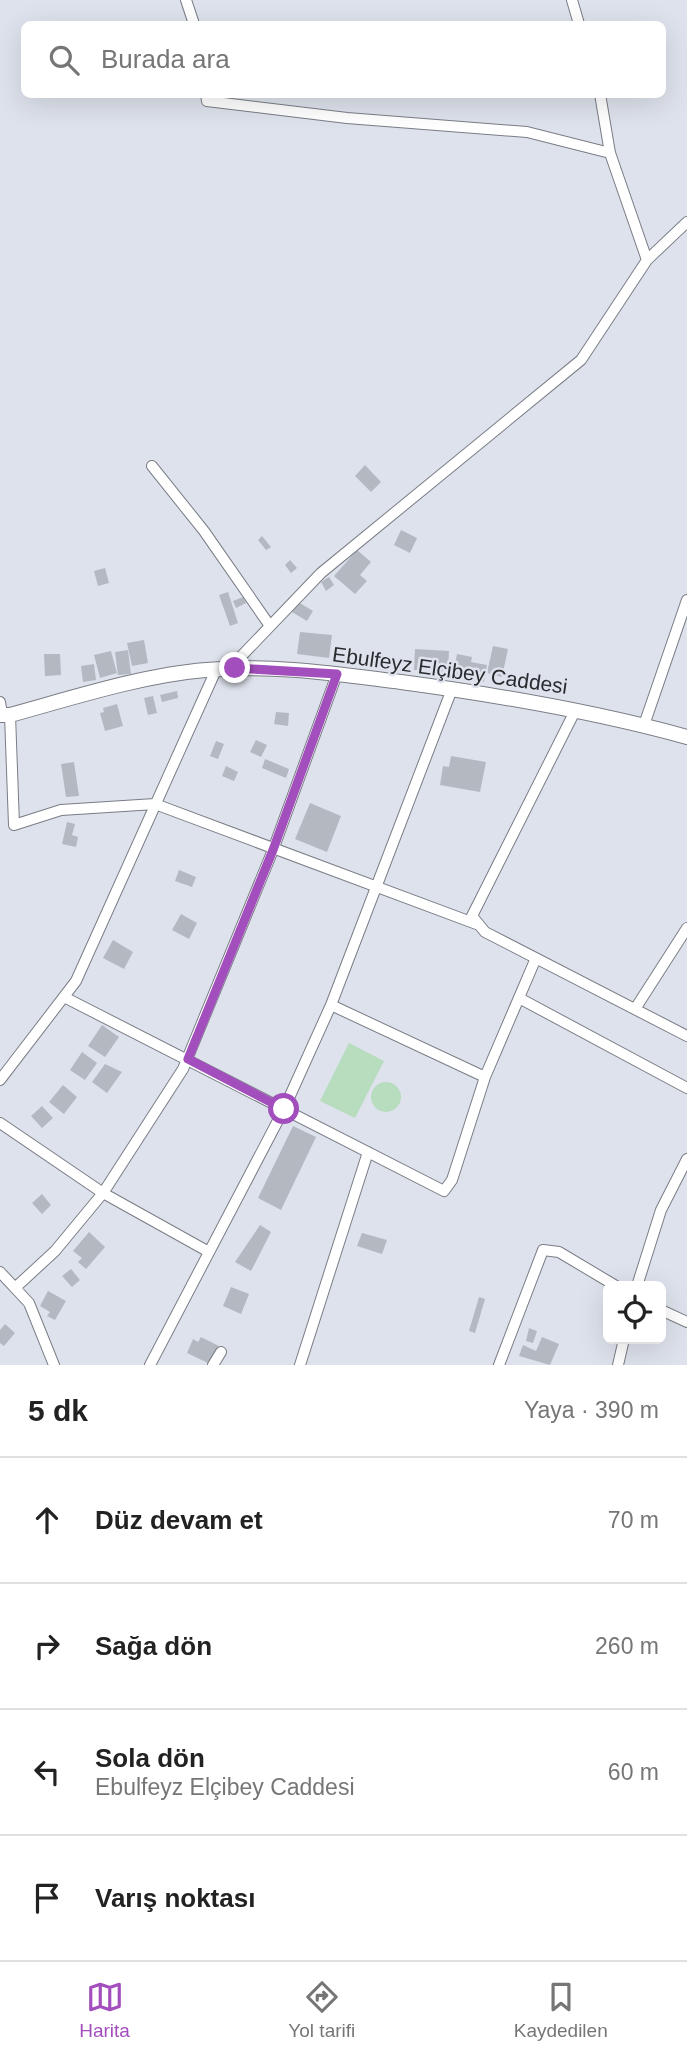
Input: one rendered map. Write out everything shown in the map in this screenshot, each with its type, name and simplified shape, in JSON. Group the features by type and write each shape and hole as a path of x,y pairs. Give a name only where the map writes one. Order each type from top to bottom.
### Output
{"street":[{"path":"186,0 193,21"},
{"path":"572,0 578,21"},
{"path":"207,98 207,101 347,118 527,132 610,153"},
{"path":"601,98 606,114 610,153 647,260"},
{"path":"0,1080 76,981 155,804 222,669 270,626 321,573 581,360 647,260 687,222"},
{"path":"152,466 204,531 270,626"},
{"path":"645,725 687,600"},
{"name":"Ebulfeyz Elçibey Caddesi","path":"3,712 88,693 222,669 270,668 452,689 576,709 687,737"},
{"path":"16,1287 55,1251 103,1193 188,1059 273,850 337,674"},
{"path":"150,1365 284,1109 331,1005 452,689"},
{"path":"576,709 472,916 485,932 687,1036"},
{"path":"3,712 14,825 61,810 155,804 479,925"},
{"path":"635,1009 687,928"},
{"path":"64,997 444,1191 452,1180 485,1077 512,1007 519,998 536,958"},
{"path":"519,998 687,1088"},
{"path":"331,1005 485,1077"},
{"path":"0,1123 103,1193 209,1252"},
{"path":"300,1365 368,1152"},
{"path":"639,1281 661,1210 687,1159"},
{"path":"499,1365 543,1251 559,1252 608,1281"},
{"path":"0,1272 29,1303 54,1365"},
{"path":"666,1312 687,1322"},
{"path":"618,1365 623,1344"},
{"path":"213,1365 221,1352"}],"green space":[{"path":"349,1043 384,1061 355,1118 320,1101"},
{"path":"386,1082 396,1087 401,1097 396,1107 386,1112 376,1107 371,1097 376,1087"}],"building":[{"path":"365,465 381,482 371,492 355,476"},
{"path":"401,530 417,538 410,553 394,545"},
{"path":"262,536 271,547 266,550 258,540"},
{"path":"357,550 371,562 360,575 367,581 355,594 334,576"},
{"path":"290,560 297,568 291,573 285,565"},
{"path":"105,568 109,583 98,586 94,571"},
{"path":"329,577 334,585 326,591 321,582"},
{"path":"228,592 238,623 230,626 219,595"},
{"path":"243,597 246,603 236,608 233,601"},
{"path":"298,602 313,611 307,621 292,612"},
{"path":"300,632 332,635 329,658 297,654"},
{"path":"144,640 148,663 132,666 127,643"},
{"path":"493,646 508,649 502,677 487,673"},
{"path":"415,649 449,651 448,672 414,670"},
{"path":"128,650 131,674 118,675 115,652"},
{"path":"111,651 117,673 100,678 94,655"},
{"path":"44,654 60,654 61,675 45,676"},
{"path":"457,654 472,657 471,662 487,665 484,682 453,676"},
{"path":"94,664 96,680 83,682 81,666"},
{"path":"177,691 178,698 162,702 160,695"},
{"path":"153,696 157,713 148,715 144,698"},
{"path":"117,704 123,726 105,731 100,713 104,712 103,708"},
{"path":"276,712 289,713 288,726 274,724"},
{"path":"256,740 267,745 261,757 250,752"},
{"path":"216,741 224,744 218,759 210,756"},
{"path":"451,756 486,762 480,792 440,785 443,766 449,767"},
{"path":"265,759 289,769 286,778 262,768"},
{"path":"74,762 79,796 66,797 61,764"},
{"path":"226,766 238,772 234,781 222,776"},
{"path":"310,803 341,816 327,852 295,839"},
{"path":"67,822 75,824 72,835 78,837 76,847 62,844"},
{"path":"179,870 196,877 192,887 175,881"},
{"path":"181,914 197,923 189,939 172,930"},
{"path":"113,940 133,952 124,969 103,958"},
{"path":"102,1025 119,1037 105,1057 88,1046"},
{"path":"82,1052 97,1063 85,1080 70,1070"},
{"path":"105,1064 122,1072 107,1093 92,1082"},
{"path":"63,1085 77,1097 64,1114 49,1102"},
{"path":"42,1106 53,1118 42,1128 31,1116"},
{"path":"293,1126 316,1137 281,1210 258,1198"},
{"path":"42,1194 51,1205 42,1214 32,1203"},
{"path":"260,1225 271,1232 251,1271 235,1262"},
{"path":"89,1232 105,1247 86,1269 78,1262 82,1258 73,1251"},
{"path":"362,1233 387,1240 382,1254 357,1246"},
{"path":"71,1269 80,1280 72,1287 62,1276"},
{"path":"231,1287 249,1294 241,1314 223,1306"},
{"path":"48,1291 66,1301 55,1320 47,1316 50,1312 40,1306"},
{"path":"479,1297 485,1299 475,1333 469,1331"},
{"path":"5,1324 15,1333 4,1346 0,1343 0,1330"},
{"path":"529,1328 537,1331 533,1343 526,1341"},
{"path":"201,1337 219,1346 210,1364 187,1353 193,1339 198,1342"},
{"path":"542,1337 559,1344 550,1365 519,1356 523,1345 536,1351"}],"route":[{"path":"235,668 337,674 273,850 188,1059 284,1109"}]}
